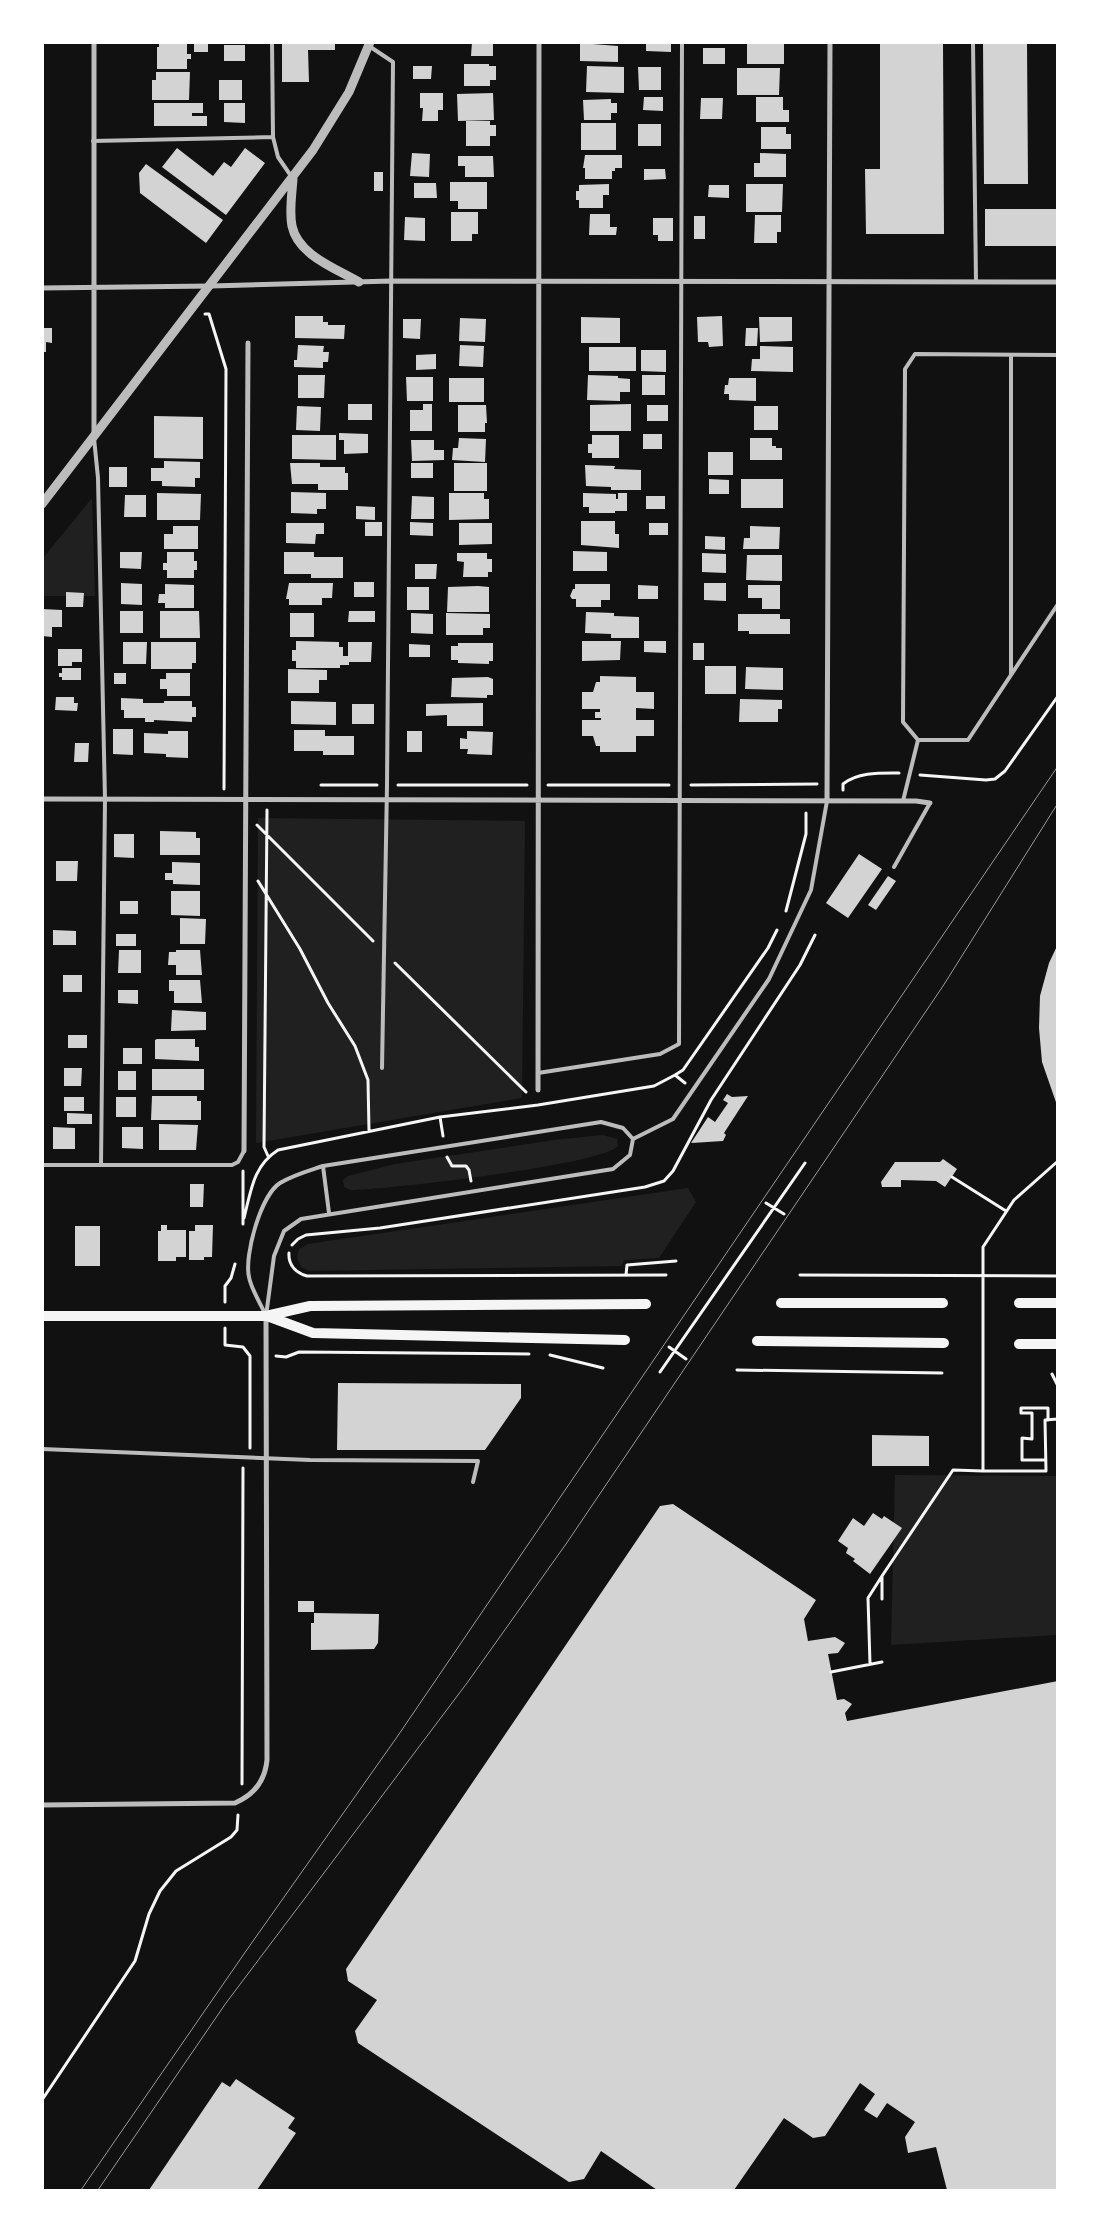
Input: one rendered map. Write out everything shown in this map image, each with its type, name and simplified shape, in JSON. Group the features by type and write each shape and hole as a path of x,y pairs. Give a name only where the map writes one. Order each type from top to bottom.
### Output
{"main road":[{"path":"781,1303 943,1303"},
{"path":"1019,1303 1058,1303"},
{"path":"42,1316 266,1316 310,1306 646,1304"},
{"path":"266,1316 313,1333 625,1340"},
{"path":"757,1341 944,1343"},
{"path":"1019,1344 1058,1344"}],"street":[{"path":"94,42 94,438"},
{"path":"538,1090 539,42"},
{"path":"827,801 830,42"},
{"path":"42,504 293,178 332,122 349,92 369,44"},
{"path":"293,178 291,223 296,239 316,258 358,282"},
{"path":"42,288 391,281 539,283 1058,282"},
{"path":"244,1151 244,799 248,343"},
{"path":"42,799 930,802"},
{"path":"42,1805 224,1804 238,1801 256,1789 264,1776 267,1760 268,1459 266,1316"}],"lane":[{"path":"272,42 273,137 278,157 293,178"},
{"path":"538,1073 660,1054 680,1044 682,42"},
{"path":"973,42 976,282"},
{"path":"369,44 393,62 387,800 382,1068"},
{"path":"94,141 273,137"},
{"path":"918,740 903,722 904,369 915,354 1058,355"},
{"path":"1011,355 1012,674"},
{"path":"94,438 98,478 105,799 101,1165"},
{"path":"918,740 968,740 1058,604"},
{"path":"903,801 918,740"},
{"path":"632,1139 673,1118 769,979 811,890 827,801"},
{"path":"894,867 930,802"},
{"path":"601,1122 623,1128 632,1139 630,1155 613,1169 301,1219 284,1231 274,1256 266,1316 248,1276 254,1226 264,1204 278,1184 296,1175 323,1166 601,1122"},
{"path":"42,1165 232,1165 238,1162 244,1151"},
{"path":"323,1166 329,1213"},
{"path":"42,1449 268,1459 478,1461 473,1482"}],"path":[{"path":"188,315 209,314 226,369 224,799"},
{"path":"844,801 843,784 863,775 909,774 986,780 995,779 1006,771 1058,696"},
{"path":"267,812 264,1147 268,1156"},
{"path":"783,918 787,910 806,834 806,812"},
{"path":"244,860 304,956 328,1003 355,1046 370,1089 369,1131"},
{"path":"683,1070 768,948 780,925"},
{"path":"666,1276 307,1276 300,1274 292,1267 288,1258 289,1250 294,1243 306,1236 356,1232 655,1185 669,1176 697,1131 711,1100 800,965 815,935"},
{"path":"244,1151 243,1225 256,1173 268,1156 288,1147 440,1117 538,1105 654,1086 675,1075"},
{"path":"440,1117 449,1163 452,1166 466,1166 469,1170 475,1214"},
{"path":"983,1471 983,1246 1014,1200 1058,1161"},
{"path":"660,1372 805,1163"},
{"path":"952,1177 1006,1211"},
{"path":"766,1203 784,1214"},
{"path":"626,1275 627,1265 676,1262"},
{"path":"800,1276 1058,1276"},
{"path":"42,2100 135,1962 149,1914 160,1891 176,1872 235,1834 238,1825 238,1801 243,1778 243,1469 250,1447 250,1356 243,1347 225,1345"},
{"path":"669,1347 686,1359"},
{"path":"250,1356 286,1357 299,1352 531,1354"},
{"path":"540,1355 560,1356 603,1368"},
{"path":"736,1370 942,1372"},
{"path":"1052,1374 1058,1386"},
{"path":"1046,1460 1022,1460 1022,1438 1032,1439 1032,1413 1022,1413 1021,1408 1048,1408 1048,1420"},
{"path":"870,1664 868,1598 953,1470 1046,1471 1045,1420 1058,1419"},
{"path":"882,1576 882,1599"},
{"path":"831,1672 882,1662"}],"shaded area":[{"path":"92,498 95,596 43,596 43,558"},
{"path":"258,818 525,821 522,1098 256,1143"},
{"path":"603,1135 617,1139 618,1146 603,1153 574,1161 491,1175 404,1186 350,1190 344,1187 343,1180 348,1176 395,1164 554,1140"},
{"path":"688,1188 696,1202 659,1258 624,1260 621,1266 310,1271 301,1267 297,1258 299,1249 308,1244"},
{"path":"895,1475 1057,1476 1057,1635 891,1645"}],"building":[{"path":"282,42 335,42 335,50 308,50 309,82 282,82"},
{"path":"472,42 493,42 493,56 471,56"},
{"path":"646,42 671,42 671,52 646,51"},
{"path":"747,42 784,42 784,64 747,64"},
{"path":"880,42 943,42 944,234 866,234 865,169 880,169"},
{"path":"983,42 1027,42 1028,184 984,184"},
{"path":"159,43 187,44 187,54 191,54 191,59 187,59 187,69 157,69 157,47 159,47"},
{"path":"194,43 208,43 208,52 194,52"},
{"path":"580,43 618,46 618,62 580,61"},
{"path":"224,45 245,45 245,61 224,61"},
{"path":"703,48 725,48 725,64 703,64"},
{"path":"464,64 489,64 489,66 496,66 496,80 490,80 490,86 464,86"},
{"path":"413,66 432,66 431,79 413,79"},
{"path":"587,66 624,67 624,93 586,92"},
{"path":"638,67 661,67 661,90 639,90"},
{"path":"737,68 780,68 779,95 737,95"},
{"path":"156,72 190,72 189,100 152,100 152,80 156,80"},
{"path":"219,80 242,80 242,100 219,100"},
{"path":"420,93 443,93 443,110 438,110 438,121 422,121 423,108 420,108"},
{"path":"493,93 494,120 458,121 457,94"},
{"path":"644,97 663,97 663,111 643,110"},
{"path":"756,97 783,97 783,110 789,110 789,122 756,122"},
{"path":"701,98 723,98 722,119 700,119"},
{"path":"611,99 611,103 617,103 617,113 611,113 611,120 584,120 583,100"},
{"path":"154,103 203,103 203,113 192,113 192,116 207,116 207,126 154,126"},
{"path":"224,103 245,103 245,123 224,122"},
{"path":"466,121 490,121 490,125 496,125 496,136 490,136 490,146 466,146"},
{"path":"581,123 616,123 616,150 581,150"},
{"path":"638,124 661,124 661,146 638,146"},
{"path":"761,127 786,127 786,134 791,134 791,149 761,149"},
{"path":"177,148 213,176 224,162 231,167 245,148 265,163 226,215 162,167"},
{"path":"412,153 430,154 429,177 410,176"},
{"path":"760,153 786,154 786,177 754,177 754,163 760,163"},
{"path":"585,155 622,155 622,168 615,168 615,171 612,171 612,179 585,179 585,168 583,168"},
{"path":"458,156 493,156 494,177 465,177 465,166 458,166"},
{"path":"146,164 223,220 206,243 140,193 139,173"},
{"path":"644,169 665,169 666,179 644,180"},
{"path":"374,172 383,172 383,191 374,191"},
{"path":"450,182 487,182 487,209 458,209 458,201 450,201"},
{"path":"414,183 436,183 437,198 414,198"},
{"path":"609,184 609,195 603,195 603,208 579,208 579,200 576,200 576,191 579,191 579,185"},
{"path":"746,184 783,184 782,212 746,212"},
{"path":"709,185 729,185 729,198 708,197"},
{"path":"985,209 1058,209 1058,246 985,246"},
{"path":"451,212 478,212 478,234 472,234 472,241 451,241"},
{"path":"590,214 610,214 610,227 617,227 616,235 589,235"},
{"path":"755,215 781,215 781,232 777,232 777,243 754,243"},
{"path":"694,216 705,216 705,239 694,239"},
{"path":"405,217 425,218 425,241 404,240"},
{"path":"653,218 673,218 673,241 658,241 658,235 653,235"},
{"path":"295,316 323,316 323,322 328,322 328,325 345,325 344,339 295,338"},
{"path":"722,316 723,346 709,347 708,342 698,342 697,317"},
{"path":"581,317 620,318 620,343 581,343"},
{"path":"759,317 792,317 792,341 760,342"},
{"path":"460,318 486,319 485,342 459,341"},
{"path":"403,319 421,319 420,339 403,338"},
{"path":"42,328 52,328 52,343 46,342 46,352 42,352"},
{"path":"746,328 758,328 757,346 745,346"},
{"path":"298,345 324,346 323,352 329,352 328,362 323,362 323,368 294,367 294,360 297,360"},
{"path":"460,345 484,346 483,367 459,366"},
{"path":"760,346 793,347 793,372 751,371 752,359 760,359"},
{"path":"589,347 636,347 636,371 589,371"},
{"path":"641,350 666,350 666,372 641,371"},
{"path":"436,354 436,369 416,370 416,355"},
{"path":"298,375 325,375 324,398 298,398"},
{"path":"588,375 618,376 618,378 630,379 630,392 620,392 620,401 587,400"},
{"path":"642,375 665,375 665,395 642,395"},
{"path":"406,377 433,377 433,401 407,401"},
{"path":"449,378 484,378 484,402 449,402"},
{"path":"729,378 756,378 756,401 729,400 729,394 724,394 725,385 728,385"},
{"path":"348,404 372,404 372,420 348,420"},
{"path":"423,404 432,404 432,431 410,431 410,410 423,410"},
{"path":"631,404 631,431 590,431 590,405"},
{"path":"458,405 486,405 487,423 485,423 485,432 458,432"},
{"path":"647,405 668,405 668,421 647,421"},
{"path":"297,406 321,407 320,431 296,430"},
{"path":"754,406 778,406 778,430 754,430"},
{"path":"154,416 203,417 203,459 154,458"},
{"path":"339,433 368,434 368,453 344,454 344,440 339,440"},
{"path":"643,434 662,434 662,449 643,449"},
{"path":"292,435 336,435 336,460 292,459"},
{"path":"592,435 619,435 619,458 592,458 592,453 588,453 588,444 592,444"},
{"path":"459,438 486,439 485,462 452,460 453,448 458,448"},
{"path":"750,438 772,438 772,446 782,448 782,460 750,460"},
{"path":"411,440 434,440 434,450 444,450 444,460 412,461"},
{"path":"708,452 733,452 733,475 708,475"},
{"path":"164,461 200,462 200,478 195,478 195,487 162,486 162,481 151,481 151,468 164,468"},
{"path":"290,463 320,463 320,467 345,467 345,473 348,473 348,490 318,490 318,484 292,484"},
{"path":"411,463 433,463 433,478 411,478"},
{"path":"454,463 487,463 487,491 454,491"},
{"path":"585,465 615,466 614,469 641,470 641,490 611,490 611,487 586,486"},
{"path":"109,467 127,467 127,487 109,487"},
{"path":"709,479 729,480 729,494 709,494"},
{"path":"741,479 783,479 783,508 741,508"},
{"path":"291,492 326,493 326,509 317,509 317,514 291,513"},
{"path":"157,493 201,494 200,520 157,520"},
{"path":"449,493 484,493 484,499 489,499 489,519 449,520"},
{"path":"583,493 616,494 616,499 618,499 618,493 627,493 627,511 589,513 589,507 583,507"},
{"path":"125,495 146,495 146,517 124,517"},
{"path":"412,496 434,497 434,519 411,519"},
{"path":"646,496 665,496 665,509 646,509"},
{"path":"356,506 375,507 375,520 356,519"},
{"path":"581,521 615,521 615,534 619,534 619,548 581,545"},
{"path":"365,522 382,522 382,536 365,536"},
{"path":"410,522 433,523 433,536 410,535"},
{"path":"286,523 324,523 324,534 316,534 315,544 286,543"},
{"path":"459,523 492,523 492,544 459,545"},
{"path":"649,523 668,523 668,535 649,535"},
{"path":"173,526 198,526 198,549 164,549 164,534 173,534"},
{"path":"750,526 780,527 779,549 743,549 744,538 750,538"},
{"path":"705,536 725,537 725,550 705,549"},
{"path":"573,551 607,552 607,571 573,571"},
{"path":"120,552 142,552 141,569 120,568"},
{"path":"167,552 194,552 197,570 194,570 194,578 167,578 167,570 163,570 163,563 167,563"},
{"path":"284,552 314,552 314,557 343,557 343,578 311,578 311,574 284,574"},
{"path":"457,553 487,553 487,559 492,559 492,572 488,572 488,577 463,577 464,562 457,561"},
{"path":"702,553 726,554 726,573 702,572"},
{"path":"747,555 782,555 782,581 746,580"},
{"path":"415,564 437,564 436,579 415,579"},
{"path":"354,582 374,582 374,597 354,597"},
{"path":"121,583 142,584 142,605 121,604"},
{"path":"289,583 333,583 332,598 322,598 322,605 289,605 289,599 286,599"},
{"path":"704,583 726,583 726,601 704,600"},
{"path":"165,584 194,585 194,608 165,608 165,603 158,603 159,594 165,594"},
{"path":"575,584 610,584 610,600 601,600 601,607 576,607 576,599 572,599 570,596 573,589 575,589"},
{"path":"638,585 658,586 658,599 638,599"},
{"path":"748,585 780,585 780,609 762,609 762,598 748,598"},
{"path":"407,587 429,587 429,610 407,610"},
{"path":"448,587 489,587 489,612 447,612"},
{"path":"66,592 84,593 83,607 66,607"},
{"path":"42,609 62,610 62,627 52,627 52,637 42,636"},
{"path":"120,611 143,611 143,633 120,633"},
{"path":"160,611 199,611 200,638 160,638"},
{"path":"349,611 375,611 375,622 348,622"},
{"path":"586,612 614,613 614,616 639,617 639,638 611,638 611,634 585,633"},
{"path":"290,613 314,613 314,637 290,637"},
{"path":"411,613 433,614 433,634 411,633"},
{"path":"446,613 490,614 490,628 483,628 483,635 446,635"},
{"path":"738,614 780,614 780,619 790,619 790,634 749,634 749,631 738,631"},
{"path":"296,641 339,642 339,647 343,647 343,656 348,656 348,642 372,642 371,662 349,662 349,665 340,665 340,668 296,668 296,661 292,661 292,650 296,650"},
{"path":"582,641 621,641 620,660 582,661"},
{"path":"644,641 666,641 666,653 644,652"},
{"path":"123,642 147,642 146,664 123,664"},
{"path":"151,642 196,642 196,663 192,663 192,669 151,669"},
{"path":"458,643 493,643 493,661 489,661 489,664 458,663 458,660 451,660 451,646 458,646"},
{"path":"693,643 704,643 704,660 693,660"},
{"path":"409,644 430,645 430,657 409,657"},
{"path":"58,649 82,649 82,662 72,662 72,666 58,666"},
{"path":"705,666 736,666 736,694 705,694"},
{"path":"746,667 783,668 783,690 745,689"},
{"path":"62,668 81,668 81,680 62,680 62,677 59,677 59,673 62,673"},
{"path":"288,669 327,670 327,680 319,680 319,693 288,693"},
{"path":"114,673 126,673 126,684 114,684"},
{"path":"166,673 190,673 190,696 167,696 167,689 160,689 160,679 166,679"},
{"path":"600,676 636,677 636,692 654,692 654,709 636,708 636,720 654,720 654,736 636,736 636,752 600,752 600,746 596,746 593,736 582,736 582,720 601,720 601,718 595,718 595,712 600,712 600,709 582,709 582,692 593,692 596,682 600,682"},
{"path":"488,677 493,679 493,695 487,695 487,698 451,697 452,678"},
{"path":"56,697 74,697 74,703 78,703 77,711 55,710"},
{"path":"121,698 143,699 143,703 192,701 192,707 196,707 196,717 192,717 192,722 154,720 154,722 145,722 145,718 124,718 124,710 121,710"},
{"path":"740,699 782,700 782,709 778,709 778,722 739,722"},
{"path":"291,701 336,702 336,725 291,724"},
{"path":"483,703 483,726 447,726 447,715 426,716 426,704"},
{"path":"352,704 374,704 374,724 352,724"},
{"path":"113,729 133,729 133,755 113,754"},
{"path":"294,730 325,730 325,736 354,736 354,755 323,755 323,751 294,751"},
{"path":"168,731 188,731 188,758 144,753 144,733 168,734"},
{"path":"407,731 422,731 422,752 407,752"},
{"path":"467,731 493,732 492,755 467,754 468,749 460,749 460,738 467,739"},
{"path":"75,743 89,743 88,762 74,762"},
{"path":"160,831 196,832 196,838 200,838 200,855 160,855"},
{"path":"114,834 134,834 134,858 114,857"},
{"path":"859,854 882,869 848,918 826,903"},
{"path":"56,861 78,861 77,881 56,881"},
{"path":"172,862 200,863 200,885 173,884 173,880 165,880 165,873 172,873"},
{"path":"888,876 896,881 876,910 868,905"},
{"path":"171,891 200,891 200,916 171,915"},
{"path":"120,901 138,901 138,914 120,914"},
{"path":"180,918 206,919 205,944 180,944"},
{"path":"53,930 76,931 76,945 53,945"},
{"path":"116,934 136,934 136,946 116,946"},
{"path":"1058,944 1058,1108 1042,1062 1039,1028 1040,996 1049,963"},
{"path":"119,950 141,950 141,973 118,973"},
{"path":"176,950 200,950 202,975 176,975 176,965 168,965 169,952 176,952"},
{"path":"63,975 82,975 82,992 63,992"},
{"path":"169,980 200,980 202,1003 174,1003 174,991 169,991"},
{"path":"118,990 138,990 138,1004 118,1003"},
{"path":"172,1010 206,1012 206,1030 171,1031"},
{"path":"68,1035 87,1035 87,1048 68,1048"},
{"path":"195,1039 195,1047 199,1047 199,1061 155,1059 155,1040"},
{"path":"123,1048 142,1048 142,1064 123,1064"},
{"path":"64,1068 82,1068 81,1086 64,1086"},
{"path":"152,1069 204,1069 204,1090 152,1090"},
{"path":"118,1071 136,1071 136,1090 118,1090"},
{"path":"727,1094 732,1097 748,1096 724,1133 726,1135 723,1141 691,1143 708,1117 715,1122 728,1103 723,1100"},
{"path":"152,1096 197,1096 197,1101 201,1101 201,1120 151,1120"},
{"path":"64,1097 84,1097 84,1111 64,1111"},
{"path":"116,1097 136,1097 136,1117 116,1117"},
{"path":"67,1113 92,1114 92,1124 67,1124"},
{"path":"159,1124 198,1125 196,1150 159,1150"},
{"path":"53,1127 75,1128 75,1149 53,1149"},
{"path":"122,1127 143,1127 143,1149 122,1148"},
{"path":"943,1159 957,1169 945,1187 936,1181 901,1180 901,1187 882,1187 881,1182 895,1162 940,1162"},
{"path":"190,1184 204,1184 203,1207 190,1207"},
{"path":"161,1225 167,1225 167,1230 186,1230 186,1257 176,1257 176,1261 158,1261 158,1231 161,1231"},
{"path":"195,1225 213,1225 212,1257 204,1257 204,1260 189,1260 189,1231 195,1231"},
{"path":"75,1226 100,1226 100,1266 75,1266"},
{"path":"338,1383 521,1384 521,1398 485,1450 337,1450"},
{"path":"872,1435 929,1436 929,1466 872,1466"},
{"path":"673,1504 816,1600 804,1619 808,1641 835,1637 845,1643 838,1653 828,1654 837,1700 844,1699 852,1704 845,1713 847,1721 1058,1681 1058,2190 947,2190 936,2147 908,2153 905,2137 915,2122 887,2103 877,2118 864,2110 875,2094 860,2083 825,2136 813,2138 784,2118 734,2190 657,2190 601,2151 584,2179 569,2182 358,2043 355,2031 377,2000 348,1981 346,1969 660,1506"},
{"path":"873,1513 882,1519 884,1516 902,1528 870,1574 853,1561 855,1559 846,1553 848,1548 838,1541 853,1518 864,1526"},
{"path":"298,1601 314,1601 314,1612 298,1612"},
{"path":"314,1613 379,1614 378,1643 374,1649 311,1650 311,1623 314,1623"},
{"path":"236,2079 295,2118 288,2128 296,2133 257,2190 149,2190 222,2082 230,2087"}],"tram line":[{"path":"81,2190 397,1737 1058,766"},
{"path":"98,2190 226,2003 467,1683 566,1544 943,986 1058,803"}]}
